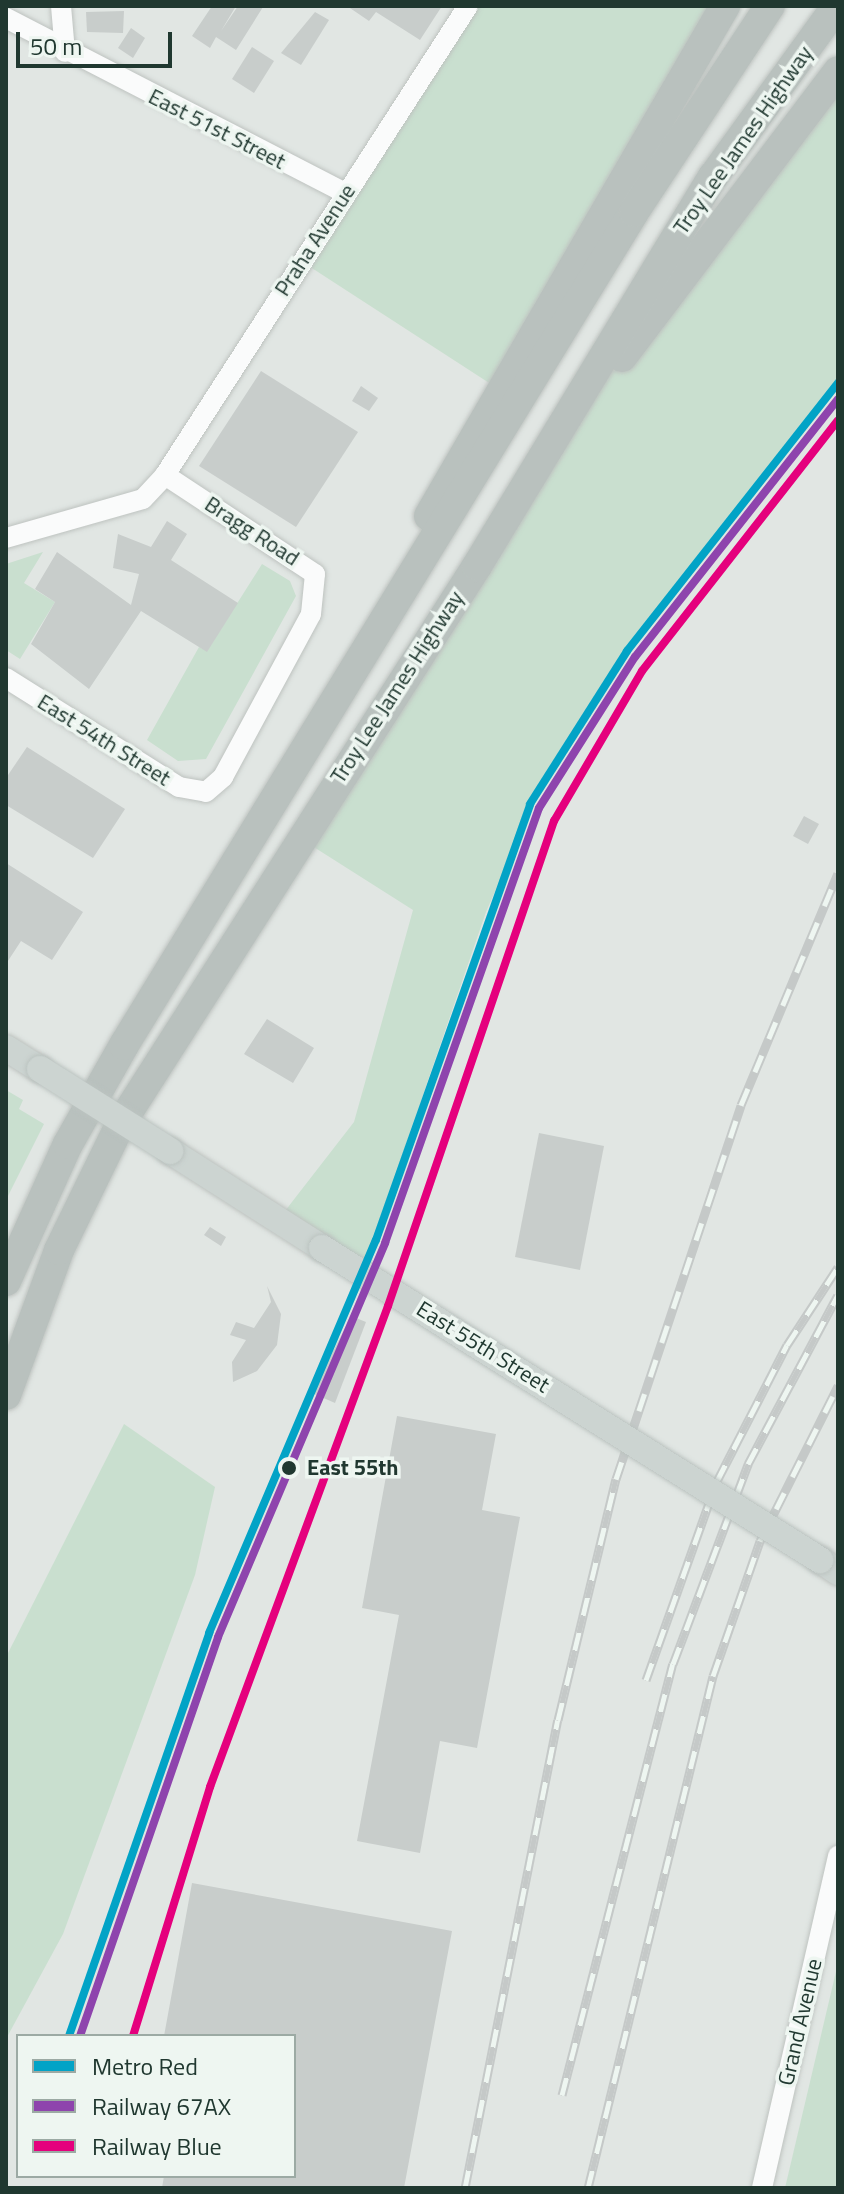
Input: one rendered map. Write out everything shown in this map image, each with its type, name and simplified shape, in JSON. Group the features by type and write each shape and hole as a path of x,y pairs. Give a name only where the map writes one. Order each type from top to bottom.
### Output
{"highway":[{"path":"322,719 421,530 725,6"},
{"name":"Troy Lee James Highway","path":"6,1281 82,1119 322,719 676,144 770,6"},
{"name":"Troy Lee James Highway","path":"6,1395 59,1250 109,1143 477,566 713,177 837,6"},
{"path":"477,566 700,250 838,71"}],"main road":[{"name":"East 55th Street","path":"6,1048 829,1566"}],"street":[{"path":"61,6 65,52"},
{"name":"Praha Avenue","path":"165,475 468,6"},
{"name":"East 51st Street","path":"6,18 65,52 345,193"},
{"path":"6,538 143,499 165,475"},
{"name":"Bragg Road","path":"165,475 304,563 318,595 223,777 206,792"},
{"name":"East 54th Street","path":"6,678 179,787 206,792"},
{"name":"Grand Avenue","path":"762,2188 838,1856"}],"green space":[{"path":"468,6 725,6 500,390 301,261"},
{"path":"838,71 838,383 627,651 550,765 486,912 362,1272 278,1220 354,1122 413,910 298,837 625,353"},
{"path":"43,552 24,583 55,602 20,659 6,650 6,564"},
{"path":"262,564 290,581 296,596 206,759 178,761 147,740 199,647 207,651"},
{"path":"6,1090 23,1100 19,1109 44,1124 6,1200"},
{"path":"124,1424 215,1487 195,1575 63,1934 6,2039 6,1657"},
{"path":"838,1963 838,2188 785,2188"}],"building":[{"path":"212,6 236,6 221,31 238,6 263,7 236,50 216,37 210,48 192,36"},
{"path":"347,6 442,6 420,40 376,12 369,21"},
{"path":"124,11 123,33 87,32 86,12"},
{"path":"315,12 329,20 301,65 281,53"},
{"path":"131,28 145,38 133,58 118,48"},
{"path":"252,47 274,61 254,93 232,79"},
{"path":"261,371 358,432 296,527 199,466"},
{"path":"361,386 378,398 369,411 352,401"},
{"path":"167,521 187,534 171,560 238,603 207,652 141,611 89,689 31,644 55,602 35,589 57,552 131,605 139,574 113,568 118,534 151,547"},
{"path":"27,747 125,809 93,858 6,805 6,778"},
{"path":"804,816 819,824 808,844 793,836"},
{"path":"6,863 83,912 52,960 21,941 6,964"},
{"path":"267,1019 314,1048 293,1083 244,1054"},
{"path":"539,1133 604,1146 580,1270 515,1257"},
{"path":"210,1227 226,1237 221,1246 204,1235"},
{"path":"267,1286 281,1314 277,1345 257,1371 233,1382 232,1362 246,1340 230,1335 236,1322 254,1328 271,1302"},
{"path":"351,1316 366,1322 335,1403 312,1393"},
{"path":"397,1416 496,1434 482,1510 520,1517 477,1748 440,1741 420,1853 357,1841 399,1615 362,1608"},
{"path":"192,1883 452,1931 404,2188 162,2188 164,2178 296,2178 296,2034 164,2034"}],"railway":[{"path":"465,2188 558,1720 616,1479 741,1105 838,873"},
{"path":"646,1680 717,1481 787,1345 838,1267"},
{"path":"562,2095 673,1664 748,1464 838,1295"},
{"path":"588,2188 713,1676 760,1541 838,1386"}],"metro line":[{"name":"Red","path":"70,2034 209,1633 376,1240 530,804 627,651 838,383"}],"rail line":[{"name":"67AX","path":"81,2034 218,1637 385,1243 539,808 635,657 838,399"},
{"name":"Blue","path":"134,2034 210,1787 388,1306 554,821 642,671 838,420"}],"place":[{"name":"East 55th","path":"289,1468"}]}
